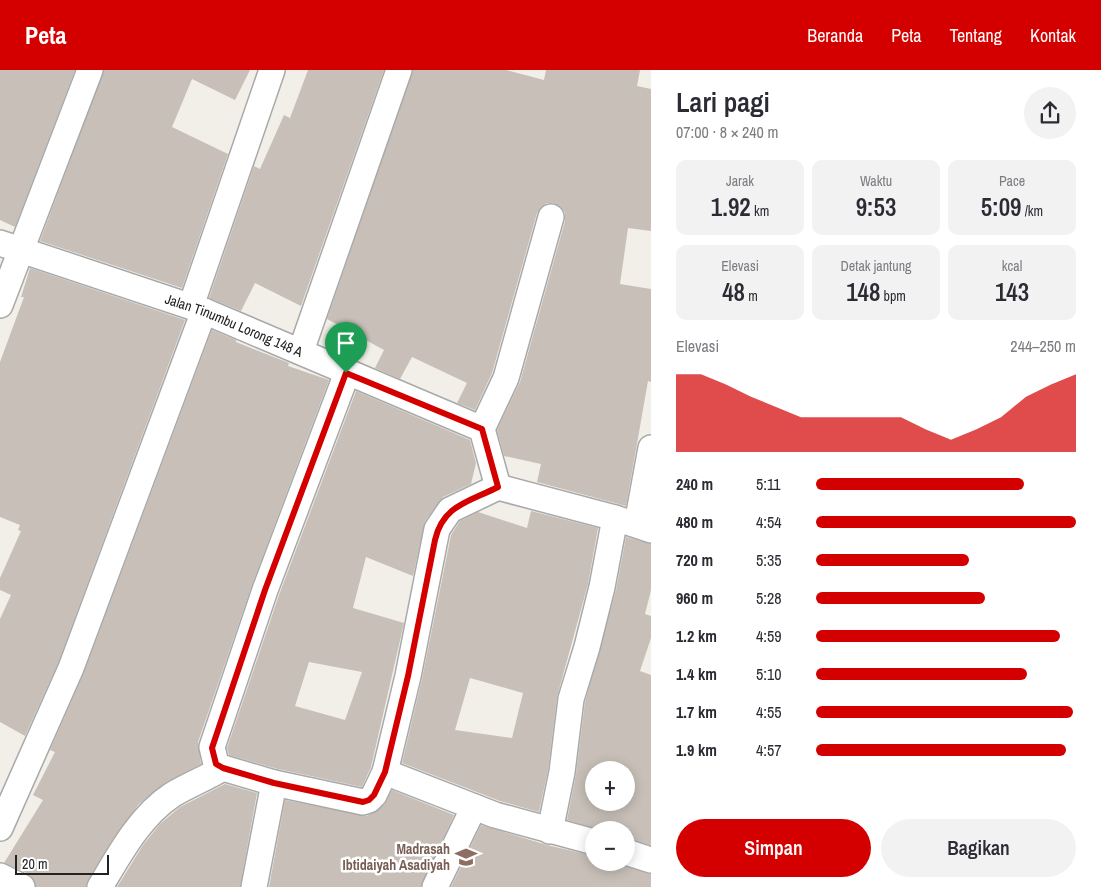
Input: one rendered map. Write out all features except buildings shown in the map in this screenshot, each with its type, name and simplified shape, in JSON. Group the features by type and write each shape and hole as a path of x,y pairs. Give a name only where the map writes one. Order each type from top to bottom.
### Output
{"street":[{"path":"0,305 10,246 90,70"},
{"path":"0,828 71,668 198,308 272,70"},
{"path":"301,351 399,70"},
{"path":"498,487 482,429 506,378 551,218"},
{"name":"Jalan Tinumbu Lorong 148 A","path":"10,246 198,308 301,351 346,373 482,429"},
{"path":"346,373 268,582 222,713 212,748 216,764 223,768 274,783 363,802 369,800 374,795 385,772 408,676 440,521 450,510 498,487 634,524"},
{"path":"550,831 562,772 571,698 587,647 602,587 634,524 651,448"},
{"path":"100,887 136,830 156,808 172,795 223,768"},
{"path":"385,772 474,807 550,831 585,840"},
{"path":"254,887 274,783"},
{"path":"436,887 474,807"},
{"path":"635,855 651,860"},
{"path":"0,876 22,887"}],"place":[{"name":"Madrasah Ibtidaiyah Asadiyah","path":"466,857"}],"route":[{"path":"346,373 482,429 498,487 450,510 440,521 408,676 385,772 374,795 369,800 363,802 274,783 223,768 216,764 212,748 222,713 265,590 346,373"}]}
